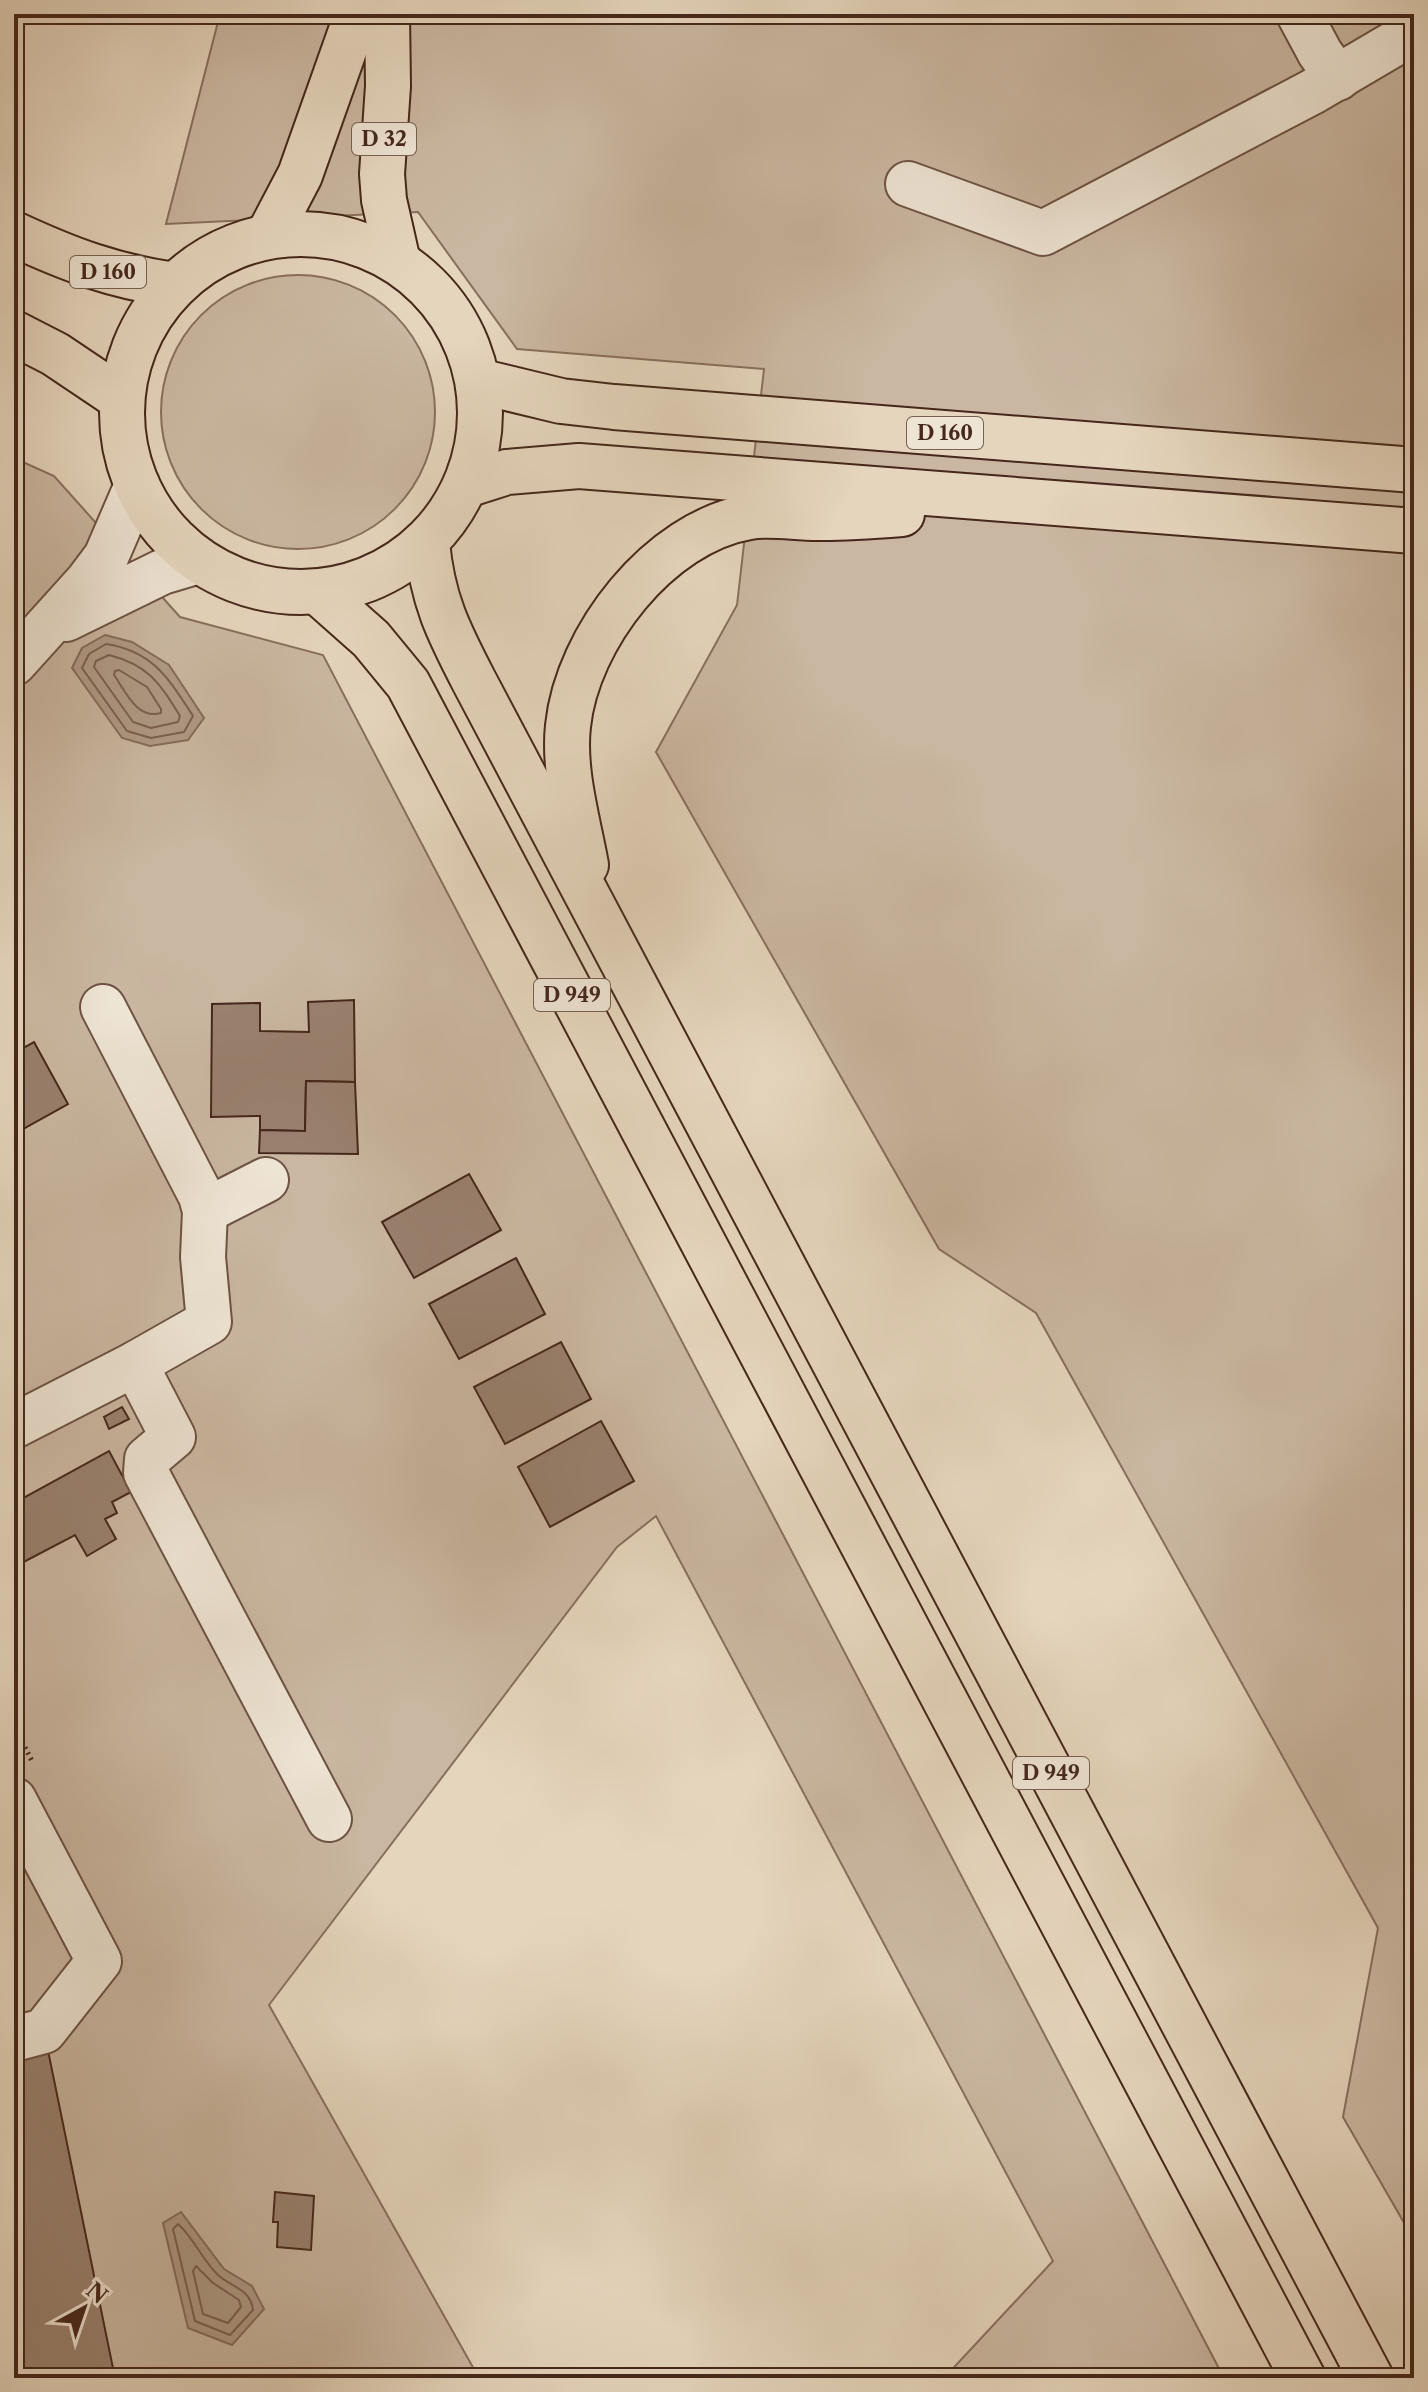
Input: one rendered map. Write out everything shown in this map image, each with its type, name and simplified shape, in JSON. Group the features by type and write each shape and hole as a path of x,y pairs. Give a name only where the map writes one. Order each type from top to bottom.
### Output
{"main road":[{"name":"D 32","path":"268,236 300,175 357,14"},
{"name":"D 32","path":"387,14 388,86 382,174 384,200 398,262"},
{"path":"302,233 336,236 368,246 398,262 436,294 443,304 463,335 478,381 481,416 477,451 466,485 449,515 427,542 394,567 358,584 318,592 276,591 236,580 199,561 174,539 153,513 137,485 124,443 122,399 127,368 138,338 154,310 174,285 217,254 268,236 302,233"},
{"name":"D 160","path":"14,234 85,266 128,278 174,285"},
{"path":"14,333 68,362 122,399"},
{"name":"D 160","path":"478,381 561,401 614,407 1414,470"},
{"path":"466,485 507,472 579,466 1414,531"},
{"path":"592,903 569,762 568,727 572,704 584,663 603,626 661,562 703,533 725,523 751,517 820,519 1083,506"},
{"name":"D 949","path":"427,542 430,578 447,628 1371,2378"},
{"name":"D 949","path":"318,592 371,639 408,684 1303,2378"}],"street":[{"path":"1299,14 1320,53 1325,85"},
{"path":"908,184 1043,233 1325,85 1414,32"},
{"path":"14,663 106,557 137,485"},
{"path":"43,631 162,572 199,561"},
{"path":"14,1426 209,1322 203,1257 205,1211 201,1196 103,1007"},
{"path":"205,1211 266,1180"},
{"path":"135,1364 173,1437 147,1459 146,1473 329,1819"},
{"path":"14,1800 99,1961 44,2031 14,2039"}],"shaded area":[{"path":"220,14 1414,14 1414,2240 1343,2117 1378,1928 1036,1313 939,1249 656,752 737,605 764,369 517,349 418,212 166,224"},
{"path":"298,275 325,277 350,285 374,298 395,315 412,336 425,360 433,385 433,439 425,464 412,488 395,509 374,526 350,539 325,547 298,549 271,547 246,539 222,526 201,509 184,488 171,464 163,439 161,412 163,385 171,360 184,336 201,315 222,298 246,285 271,277"},
{"path":"14,458 54,476 180,617 323,655 1224,2378 944,2378 1053,2261 656,1516 617,1547 269,2005 479,2378 14,2378"}],"water":[{"path":"105,635 132,642 169,665 204,718 188,740 150,746 122,738 72,668 82,648"},
{"path":"181,2212 224,2269 252,2286 264,2309 232,2345 188,2328 163,2223"}],"building":[{"path":"354,1000 355,1082 306,1081 305,1131 260,1130 260,1116 211,1117 212,1004 260,1003 260,1031 309,1032 308,1002"},
{"path":"34,1042 68,1104 14,1134 14,1053"},
{"path":"306,1081 355,1082 358,1154 259,1153 260,1130 305,1131"},
{"path":"469,1174 501,1230 414,1278 382,1222"},
{"path":"516,1258 545,1314 459,1359 429,1304"},
{"path":"561,1342 591,1399 505,1444 474,1387"},
{"path":"122,1407 129,1419 109,1429 104,1417"},
{"path":"601,1421 634,1481 550,1527 518,1467"},
{"path":"109,1451 131,1492 112,1502 117,1513 105,1519 116,1539 87,1556 75,1535 14,1567 14,1503"},
{"path":"44,2031 115,2378 14,2378 14,2039"},
{"path":"275,2192 314,2196 311,2250 277,2247 278,2222 273,2222"}]}
